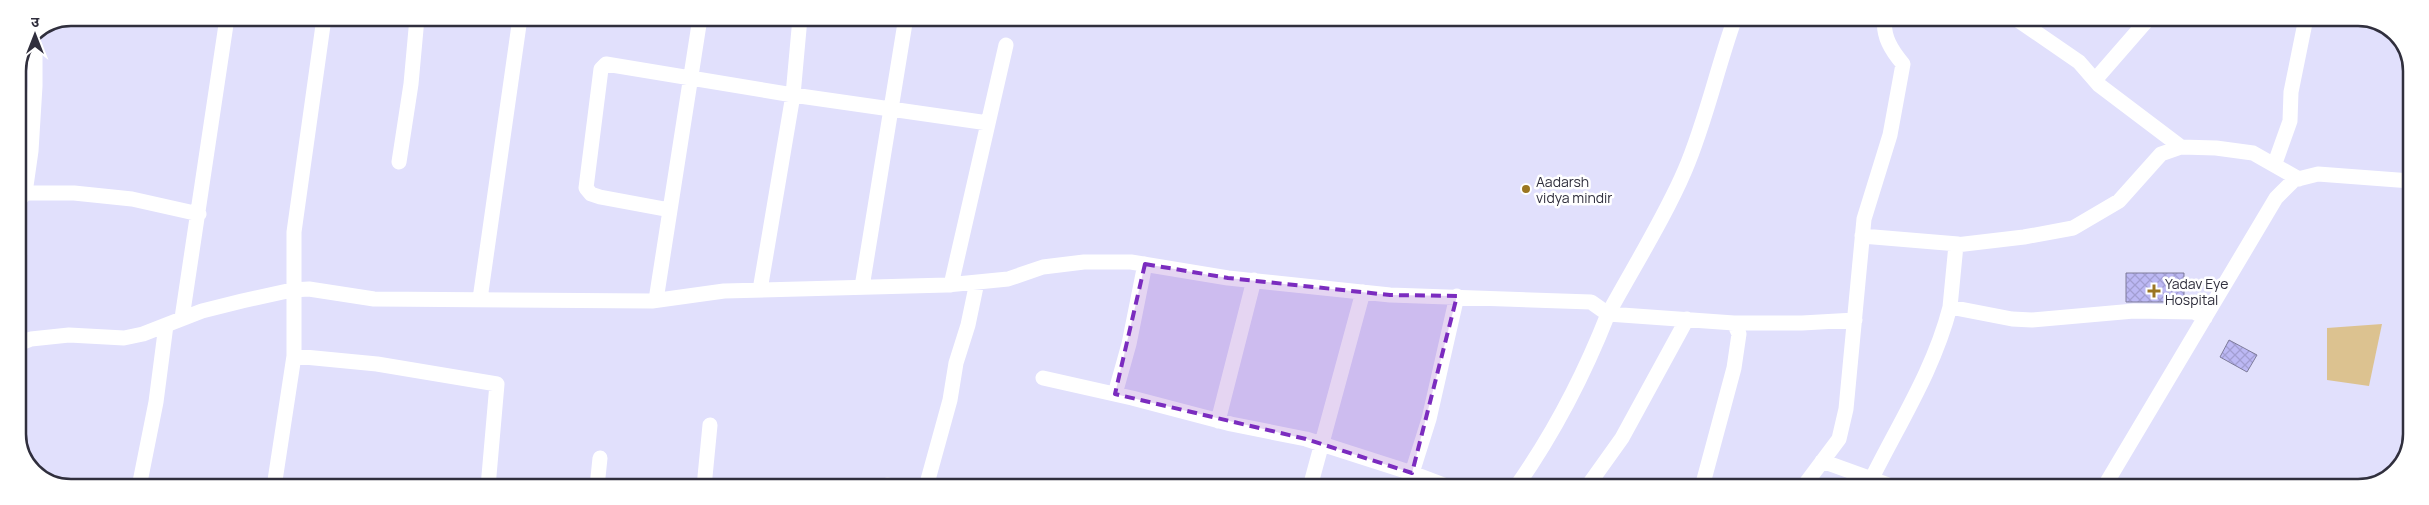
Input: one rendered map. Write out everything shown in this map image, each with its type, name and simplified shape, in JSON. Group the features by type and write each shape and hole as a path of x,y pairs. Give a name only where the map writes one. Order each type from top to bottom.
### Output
{"street":[{"path":"182,318 226,26"},
{"path":"275,479 294,356 292,290 294,232 323,26"},
{"path":"399,162 412,84 416,26"},
{"path":"480,299 519,26"},
{"path":"656,300 699,26"},
{"path":"760,290 793,95 799,26"},
{"path":"862,287 904,26"},
{"path":"1521,479 1562,413 1590,359 1608,314 1685,170 1703,120 1718,64 1732,26"},
{"path":"1809,479 1839,439 1843,424 1851,370 1862,236 1871,190 1883,160 1890,135 1903,64 1891,50 1883,26"},
{"path":"2027,26 2079,62 2094,80 2158,132 2181,147"},
{"path":"2094,80 2142,26"},
{"path":"2275,163 2290,121 2291,92 2304,26"},
{"path":"951,285 1006,45"},
{"path":"26,173 34,122 35,46"},
{"path":"670,210 600,197 591,194 586,188 600,74 603,66 611,63 690,79 988,123"},
{"path":"1862,236 1958,244 2024,237 2073,228 2119,201 2161,154 2181,147 2216,148 2253,153 2275,163 2299,179"},
{"path":"2109,479 2276,198 2294,180 2318,174 2403,180"},
{"path":"26,198 74,193 132,199 199,214"},
{"path":"1822,461 1872,478 1930,368 1941,339 1950,306 1956,245 1958,244"},
{"path":"26,341 69,335 124,338 143,334 182,318 242,300 292,290 309,289 374,299 656,300 724,291 951,285 1008,279 1043,267 1084,262 1131,262 1254,280 1390,295 1591,302 1608,314 1734,322 1802,323 1855,320"},
{"path":"1114,394 1129,344 1145,264"},
{"path":"1218,421 1254,280"},
{"path":"928,479 950,400 956,363 968,325 977,282"},
{"path":"1312,479 1363,292"},
{"path":"1413,479 1457,296"},
{"path":"1950,306 2012,319 2032,320 2134,311 2194,312 2205,318"},
{"path":"1593,479 1622,438 1687,319"},
{"path":"1704,479 1734,368 1739,334 1734,322"},
{"path":"140,479 156,402 166,325"},
{"path":"294,356 377,364 497,384 489,479"},
{"path":"1042,378 1114,394 1218,421 1306,439 1410,479"},
{"path":"705,479 710,425"},
{"path":"598,479 600,458"}],"highlighted area":[{"path":"1145,264 1228,278 1390,295 1457,296 1412,473 1306,439 1115,394"}],"shaded area":[{"path":"2382,324 2369,386 2327,380 2327,328"}],"building":[{"path":"2126,273 2184,273 2184,302 2126,302"},
{"path":"2229,340 2257,355 2247,372 2220,357"}],"place":[{"name":"Aadarsh vidya mindir","path":"1526,189"},
{"name":"Yadav Eye Hospital","path":"2154,291"}]}
